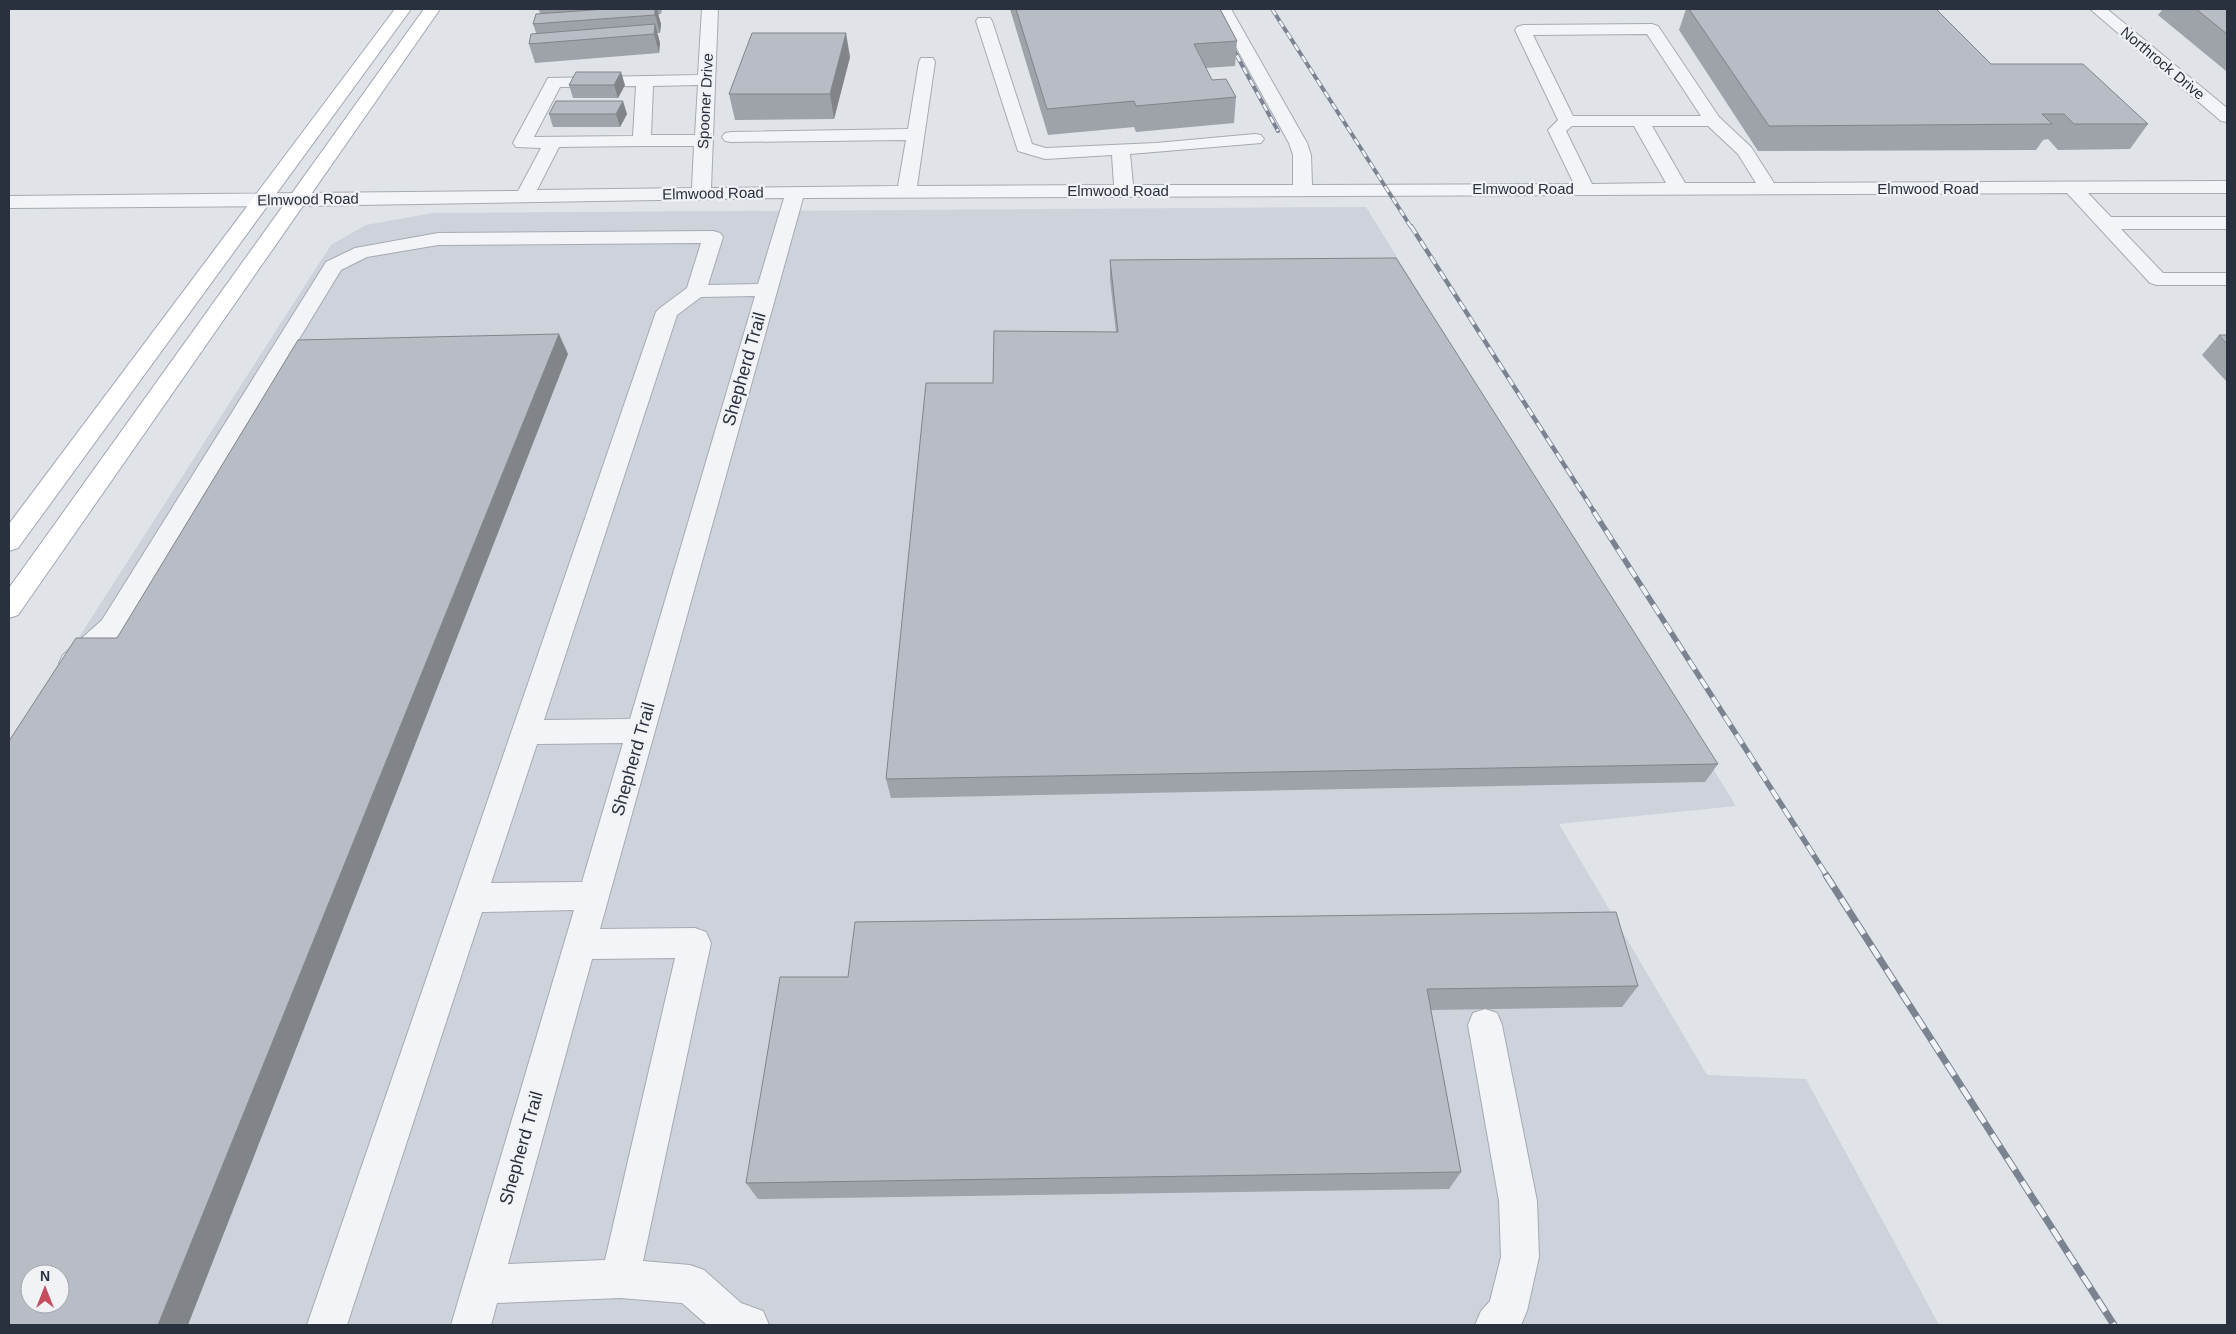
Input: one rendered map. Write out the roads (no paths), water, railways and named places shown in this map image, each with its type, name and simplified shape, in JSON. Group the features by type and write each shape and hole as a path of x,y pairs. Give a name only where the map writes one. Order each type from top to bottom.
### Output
{"main road":[{"path":"9,542 403,9"},
{"path":"9,608 432,9"}],"street":[{"name":"Spooner Drive","path":"701,193 710,9"},
{"path":"1223,9 1298,143 1302,155 1304,189"},
{"name":"Northrock Drive","path":"2098,9 2227,117"},
{"path":"984,21 1024,147 1045,154 1156,148 1255,139"},
{"path":"1567,121 1523,30 1652,29 1713,120 1745,151 1768,188"},
{"path":"907,191 927,62"},
{"path":"704,140 522,142 554,82 706,80"},
{"path":"642,141 645,81"},
{"path":"1585,188 1557,130 1567,121 1713,120"},
{"path":"1640,121 1678,188"},
{"path":"731,137 916,134"},
{"path":"525,196 553,142"},
{"path":"1121,149 1124,190"},
{"name":"Elmwood Road","path":"9,202 298,200 907,191 2227,187"},
{"path":"2074,188 2157,279 2227,279"},
{"name":"Shepherd Trail","path":"471,1325 795,192"},
{"path":"2106,223 2227,223"},
{"path":"60,682 76,658 110,627 333,266 362,252 438,239 713,237 696,291"},
{"path":"327,1325 667,312 696,291 766,290"},
{"path":"526,732 641,731"},
{"path":"470,898 594,896"},
{"path":"579,944 695,944 620,1279"},
{"path":"1485,1025 1518,1201 1520,1257 1507,1310 1495,1325"},
{"path":"483,1284 620,1279 690,1284 730,1319 749,1325"}],"railway":[{"path":"1272,9 1411,227"},
{"path":"1230,43 1278,131"},
{"path":"1411,226 1595,513"},
{"path":"1594,512 1827,876"},
{"path":"1826,875 2114,1325"}]}
